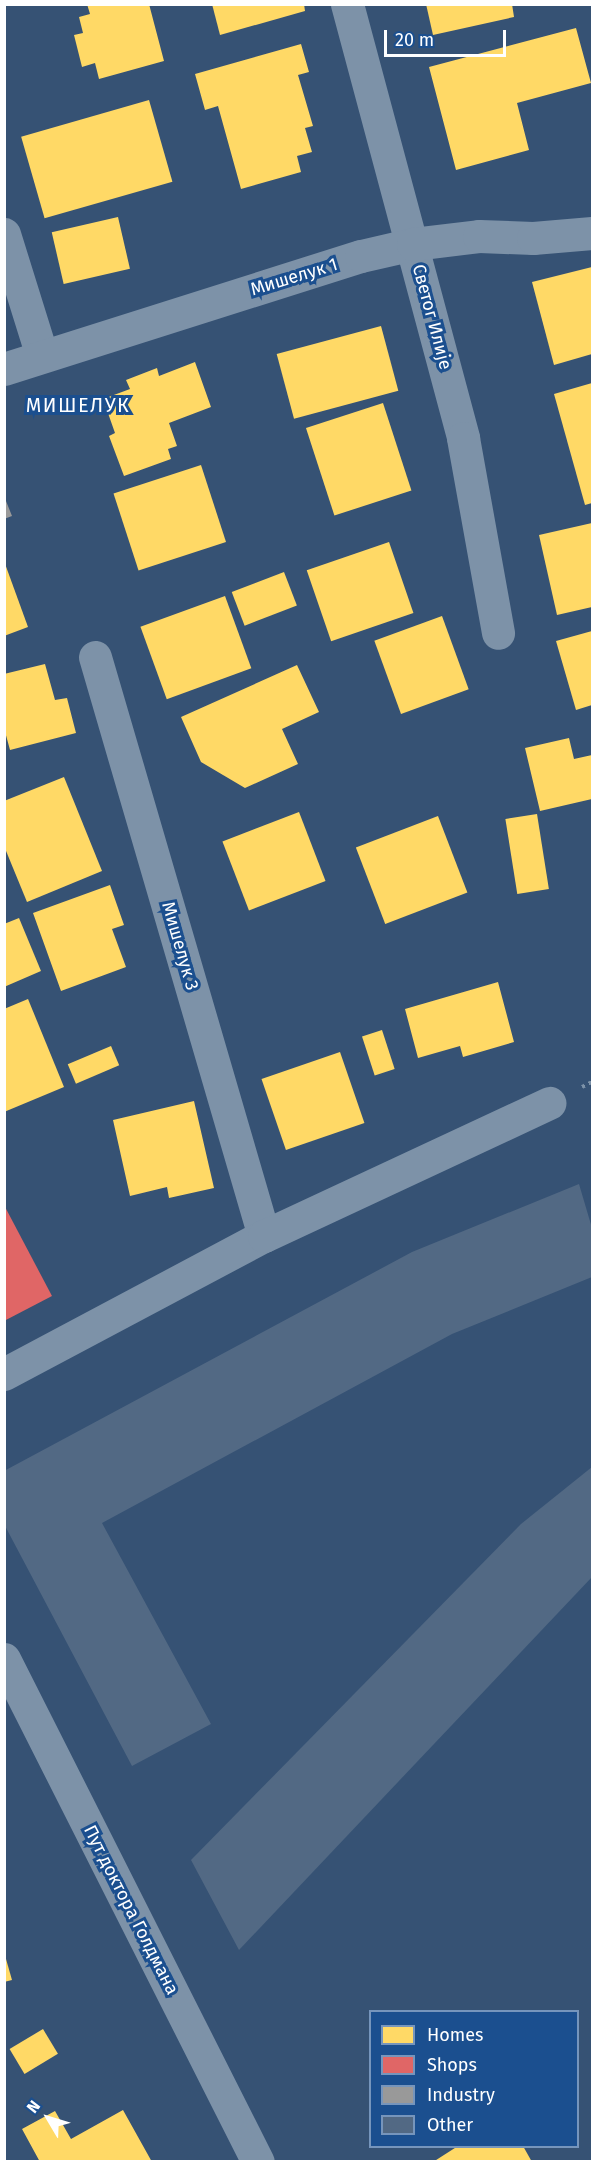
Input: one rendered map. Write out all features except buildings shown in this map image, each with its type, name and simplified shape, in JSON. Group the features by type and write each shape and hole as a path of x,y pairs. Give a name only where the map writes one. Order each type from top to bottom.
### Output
{"street":[{"name":"Светог Илије","path":"347,4 463,438 498,633"},
{"name":"Мишелук 1","path":"4,369 362,256 413,244 479,236 533,238 592,233"},
{"path":"4,234 42,356"},
{"name":"Мишелук 3","path":"95,657 264,1236"},
{"path":"4,1374 264,1236 549,1103"},
{"name":"Пут доктора Голдмана","path":"4,1659 258,2162"}],"district":[{"name":"МИШЕЛУК","path":"78,405"}]}
